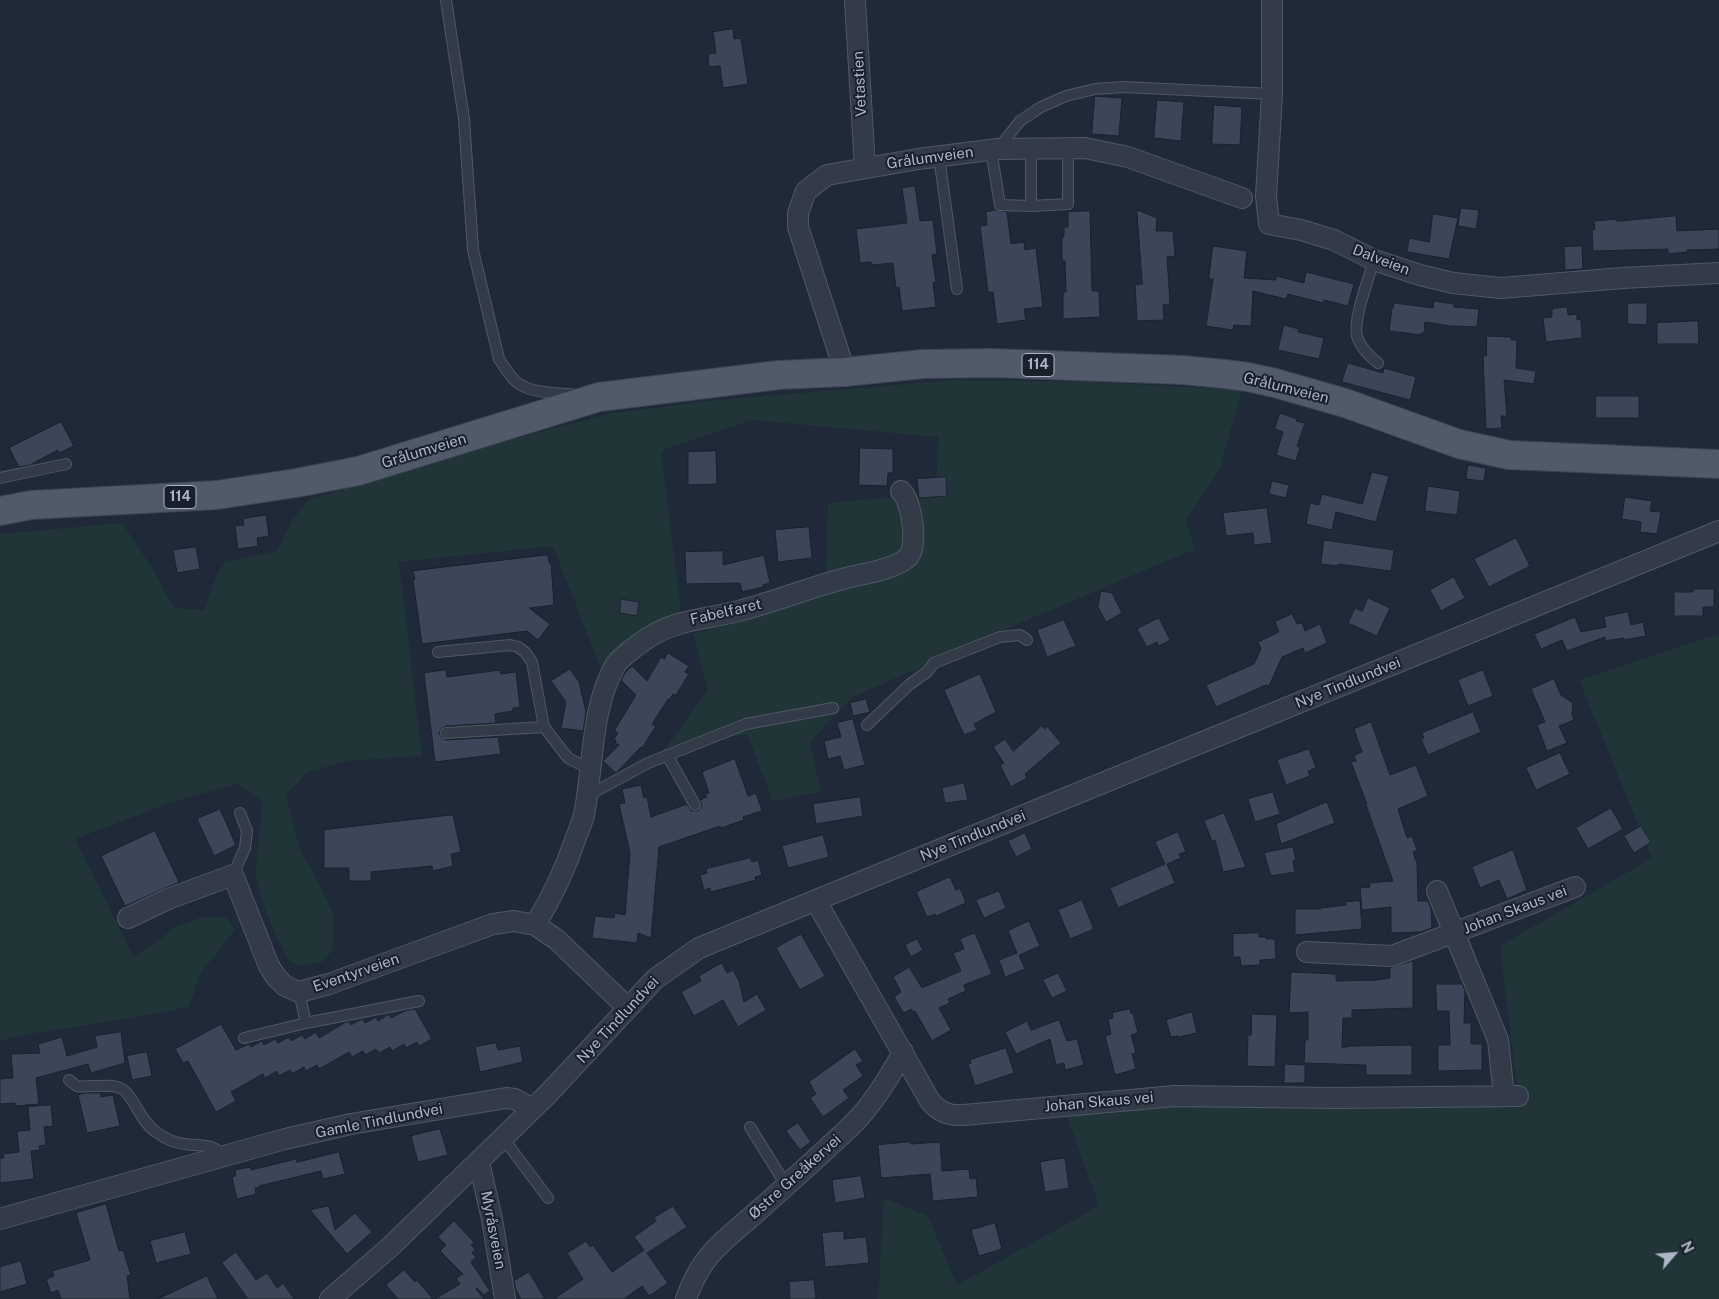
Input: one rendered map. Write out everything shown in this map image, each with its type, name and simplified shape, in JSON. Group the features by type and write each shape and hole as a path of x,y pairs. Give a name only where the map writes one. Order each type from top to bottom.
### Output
{"main road":[{"name":"Grålumveien","path":"0,511 31,505 217,495 296,484 358,471 599,397 779,375 845,372 923,364 992,363 1183,370 1248,377 1345,403 1460,444 1509,455 1719,464"}],"street":[{"name":"Vetastien","path":"855,0 865,168"},
{"name":"Dalveien","path":"1272,0 1272,94 1266,196 1269,224 1301,230 1334,240 1374,260 1420,275 1453,283 1501,288 1719,273"},
{"name":"Grålumveien","path":"845,372 798,227 798,213 806,191 827,175 939,156 994,150 1085,148 1128,157 1242,198"},
{"name":"Fabelfaret","path":"535,925 554,894 584,816 589,769 601,699 617,663 649,637 680,622 741,611 815,586 886,568 906,558 912,551 913,537 908,498 902,490"},
{"name":"Nye Tindlundvei","path":"330,1299 389,1248 532,1110 655,979 699,948 1719,531"},
{"name":"Eventyrveien","path":"233,874 269,966 276,977 286,986 300,992 329,984 492,924 514,921 535,925 556,939 628,1008"},
{"path":"128,918 176,896 233,874"},
{"name":"Johan Skaus vei","path":"1307,952 1392,956 1575,886"},
{"name":"Johan Skaus vei","path":"816,901 930,1100 937,1109 945,1113 958,1116 1175,1096 1337,1098 1511,1096 1498,1040 1437,891"},
{"name":"Østre Greåkervei","path":"686,1299 696,1275 713,1250 865,1111 889,1077 903,1052"},
{"name":"Gamle Tindlundvei","path":"0,1219 224,1155 351,1124 506,1098 516,1099 532,1110"},
{"name":"Myråsveien","path":"478,1162 492,1219 505,1299"}],"lane":[{"path":"446,0 464,119 474,250 499,359 509,374 519,384 536,390 599,397"},
{"path":"1066,148 1068,204 1000,205 994,150 1020,121 1041,107 1066,96 1094,89 1123,87 1272,94"},
{"path":"1031,149 1031,206"},
{"path":"939,156 957,289"},
{"path":"1374,260 1360,306 1356,330 1358,338 1368,355 1378,363"},
{"path":"0,478 66,464"},
{"path":"867,725 910,684 927,672 934,663 1000,637 1020,635 1027,640"},
{"path":"438,652 510,645 518,647 525,652 532,662 544,727 568,758 589,769"},
{"path":"586,797 648,762 746,724 833,708"},
{"path":"446,734 544,727"},
{"path":"667,755 695,805"},
{"path":"233,874 245,848 247,831 240,813"},
{"path":"300,992 306,1023"},
{"path":"244,1038 306,1023 419,1000"},
{"path":"70,1080 77,1086 117,1086 124,1090 145,1123 155,1132 170,1140 185,1144 200,1144 215,1148 224,1155"},
{"path":"750,1127 786,1185"},
{"path":"502,1139 548,1198"}],"green space":[{"path":"955,380 1092,382 1242,390 1220,468 1186,520 1195,549 853,697 810,742 821,792 773,801 747,734 665,749 708,690 693,634 825,595 828,503 936,493 938,437 751,420 661,451 681,612 635,639 604,677 553,546 399,562 422,756 347,761 308,772 286,795 299,848 321,887 333,914 333,949 324,961 301,966 288,960 267,915 255,874 263,801 238,784 172,802 75,839 134,958 176,927 202,917 225,917 235,930 200,974 189,1007 22,1035 0,1041 0,534 122,523 153,569 174,608 204,610 217,574 225,562 277,551 293,519 309,500 460,453 613,413 716,400"},
{"path":"1719,634 1719,1299 878,1299 884,1198 928,1216 957,1285 1099,1206 1063,1105 1518,1096 1500,946 1652,858 1579,680"}],"building":[{"path":"733,29 734,39 741,38 748,84 723,88 720,66 709,67 708,54 716,53 713,32"},
{"path":"1095,96 1122,98 1119,136 1092,134"},
{"path":"1157,100 1184,102 1181,141 1154,138"},
{"path":"1214,105 1242,107 1240,145 1212,144"},
{"path":"915,186 920,221 933,220 937,254 932,255 936,282 933,283 936,307 902,311 899,287 896,288 893,263 871,265 871,262 860,263 856,229 907,223 902,188"},
{"path":"1461,208 1479,210 1476,229 1458,226"},
{"path":"996,210 1007,212 1011,244 1024,242 1025,250 1036,248 1043,307 1024,309 1026,320 997,324 993,292 988,292 980,226 987,225 986,212"},
{"path":"1137,210 1157,218 1156,231 1173,231 1175,256 1167,257 1170,304 1163,305 1164,320 1137,321 1135,285 1142,284"},
{"path":"1090,211 1092,291 1099,291 1100,317 1063,319 1063,292 1066,292 1065,261 1062,261 1064,227 1068,227 1068,212"},
{"path":"1433,214 1458,218 1449,259 1407,252 1409,238 1429,242"},
{"path":"1676,216 1677,231 1719,229 1719,249 1687,250 1687,252 1668,254 1668,249 1593,251 1592,230 1595,229 1594,221"},
{"path":"1213,246 1247,251 1244,278 1276,280 1276,276 1304,283 1306,272 1354,284 1348,306 1324,300 1323,303 1288,294 1286,299 1253,291 1251,326 1234,325 1233,330 1206,326 1213,279 1209,279"},
{"path":"1582,246 1583,269 1565,270 1564,247"},
{"path":"1434,301 1454,304 1454,307 1479,309 1477,327 1450,326 1425,322 1424,333 1421,333 1421,335 1389,331 1394,303 1433,308"},
{"path":"1628,303 1647,303 1647,325 1628,324"},
{"path":"1567,307 1568,315 1577,314 1577,320 1581,319 1582,338 1546,342 1543,318 1552,317 1552,309"},
{"path":"1698,321 1699,344 1657,344 1657,323"},
{"path":"1284,325 1299,329 1298,332 1324,338 1319,359 1278,350"},
{"path":"1487,336 1511,337 1511,340 1517,340 1516,368 1536,371 1534,384 1504,380 1507,416 1501,416 1502,428 1486,429 1483,356 1486,356"},
{"path":"1348,363 1383,373 1384,368 1416,377 1410,400 1342,382"},
{"path":"1596,396 1639,396 1639,418 1596,418"},
{"path":"1280,413 1305,423 1297,446 1300,447 1296,461 1276,455 1283,432 1275,429"},
{"path":"61,422 74,446 59,453 58,450 30,465 19,467 9,448"},
{"path":"860,448 893,449 893,473 888,473 887,486 859,485"},
{"path":"716,451 717,484 688,485 688,452"},
{"path":"1468,465 1486,468 1484,481 1466,479"},
{"path":"1372,472 1389,476 1376,522 1336,512 1332,530 1306,524 1310,503 1319,505 1322,494 1362,504"},
{"path":"946,477 947,496 919,498 917,479"},
{"path":"1272,481 1289,485 1286,498 1269,494"},
{"path":"1428,486 1460,491 1457,515 1425,511"},
{"path":"1625,497 1652,501 1650,511 1661,512 1657,534 1640,532 1641,522 1622,519"},
{"path":"1267,508 1272,543 1254,545 1253,533 1226,536 1223,513"},
{"path":"266,515 269,536 257,538 258,546 238,549 235,526 244,525 243,519"},
{"path":"809,527 812,558 778,562 775,530"},
{"path":"1516,538 1530,566 1489,587 1474,559"},
{"path":"1324,540 1394,550 1391,571 1338,564 1338,566 1321,564"},
{"path":"196,547 200,569 177,573 173,550"},
{"path":"723,551 723,565 764,555 770,583 763,585 763,587 742,592 740,583 686,584 685,552"},
{"path":"548,555 549,563 551,563 554,605 529,608 550,624 538,640 527,631 422,644 413,571"},
{"path":"1454,577 1465,598 1441,611 1430,590"},
{"path":"1693,589 1714,589 1714,607 1703,607 1703,616 1674,616 1674,592 1693,592"},
{"path":"1101,591 1112,593 1122,613 1106,622 1098,607"},
{"path":"1368,598 1390,608 1377,636 1348,623 1355,608 1362,611"},
{"path":"621,599 639,602 637,616 620,613"},
{"path":"1628,612 1631,625 1643,622 1646,636 1605,641 1605,637 1567,651 1562,640 1541,649 1534,634 1575,617 1581,632 1606,627 1604,617"},
{"path":"1292,614 1297,624 1302,623 1305,631 1320,624 1327,643 1305,653 1303,648 1282,657 1269,686 1266,685 1216,707 1206,685 1254,664 1261,649 1258,642 1279,632 1275,622"},
{"path":"1159,618 1170,640 1159,646 1157,642 1147,647 1137,629"},
{"path":"1064,620 1076,646 1047,657 1037,630"},
{"path":"668,653 689,666 685,672 689,674 676,695 673,694 668,699 652,724 656,726 642,748 616,773 603,761 619,745 615,743 614,739 618,733 614,731 636,695 621,680 632,666 647,681 661,657 664,659"},
{"path":"570,669 579,682 586,712 583,731 561,728 566,702 551,681"},
{"path":"446,670 447,677 500,670 501,674 516,672 520,707 513,708 513,711 495,714 496,723 446,726 439,733 446,740 498,737 501,754 435,762 424,673"},
{"path":"1483,670 1493,696 1468,706 1458,680"},
{"path":"980,674 996,712 974,724 977,730 964,735 944,690"},
{"path":"1554,679 1561,695 1573,703 1572,714 1574,720 1559,726 1567,743 1547,751 1537,725 1545,722 1531,689"},
{"path":"866,699 870,712 853,716 850,703"},
{"path":"1473,712 1481,732 1428,755 1421,739 1424,738 1422,733"},
{"path":"853,719 865,765 844,770 840,756 828,759 824,741 841,737 837,723"},
{"path":"1371,722 1390,775 1416,765 1428,796 1398,809 1407,838 1412,836 1417,850 1413,852 1417,864 1418,901 1428,901 1431,909 1432,928 1421,932 1391,933 1391,907 1362,910 1360,888 1370,887 1369,883 1393,881 1351,762 1356,761 1354,755 1362,752 1354,729"},
{"path":"1042,726 1045,729 1047,726 1061,743 1025,774 1027,778 1011,787 1000,765 1004,763 993,747 1005,739 1013,751"},
{"path":"1309,749 1316,768 1308,771 1310,776 1286,785 1277,760"},
{"path":"1560,753 1570,774 1536,790 1526,768"},
{"path":"735,759 748,796 756,793 762,811 743,817 744,820 721,828 720,826 659,847 651,938 638,933 637,943 592,938 595,916 614,918 615,913 625,915 630,853 619,804 625,803 622,789 641,785 644,798 647,797 651,817 687,804 691,811 698,811 702,806 700,800 707,797 705,794 709,793 702,772"},
{"path":"964,783 968,800 945,803 942,788"},
{"path":"1273,792 1280,814 1255,822 1248,799"},
{"path":"860,797 863,816 816,824 813,804"},
{"path":"1327,802 1335,823 1281,844 1276,824"},
{"path":"1611,808 1623,829 1588,849 1576,828"},
{"path":"220,809 236,845 214,856 197,819"},
{"path":"1224,813 1246,867 1223,872 1215,840 1212,841 1204,821"},
{"path":"453,815 461,852 451,854 453,866 433,871 432,866 371,872 371,881 349,881 349,868 324,868 324,830"},
{"path":"1641,826 1651,842 1634,853 1624,836"},
{"path":"155,831 179,882 125,906 101,856"},
{"path":"1178,832 1186,852 1179,854 1181,858 1167,864 1175,883 1118,908 1110,888 1165,864 1155,842"},
{"path":"1025,833 1032,849 1016,857 1008,841"},
{"path":"823,835 829,857 788,868 782,846"},
{"path":"1293,847 1296,860 1293,861 1295,872 1271,876 1264,853"},
{"path":"1513,850 1527,890 1507,899 1499,880 1480,888 1472,867"},
{"path":"750,858 752,862 758,860 762,875 755,877 756,880 711,892 710,888 704,890 700,875 707,873 706,869"},
{"path":"950,877 956,890 960,888 966,903 936,916 935,914 927,917 916,892"},
{"path":"999,891 1006,908 984,918 976,900"},
{"path":"1082,900 1093,927 1092,930 1070,939 1058,910"},
{"path":"1360,901 1362,929 1295,935 1295,909 1321,909 1346,905 1346,902"},
{"path":"1029,921 1040,946 1019,955 1025,969 1005,977 999,960 1017,953 1008,931"},
{"path":"975,933 992,974 964,985 966,991 948,999 950,1003 939,1008 951,1030 932,1041 915,1011 913,1012 911,1009 904,1013 901,1009 894,997 901,992 893,977 909,967 922,988 961,971 953,953 964,949 960,939"},
{"path":"1259,933 1259,937 1275,939 1276,959 1260,960 1260,965 1241,966 1240,957 1233,957 1233,934"},
{"path":"801,934 825,976 800,990 776,948"},
{"path":"917,939 923,950 911,957 905,945"},
{"path":"1413,961 1413,1008 1352,1010 1352,1018 1343,1018 1342,1048 1351,1046 1412,1045 1412,1075 1366,1075 1366,1065 1304,1063 1305,1040 1308,1040 1308,1012 1289,1013 1291,972 1336,974 1336,981 1377,980 1390,978 1390,968"},
{"path":"722,963 727,973 733,970 739,981 744,1002 757,994 766,1010 738,1027 723,1000 694,1016 681,992 701,981 699,976"},
{"path":"1058,973 1067,991 1052,998 1043,980"},
{"path":"1436,984 1462,984 1465,990 1464,1023 1471,1023 1471,1044 1482,1044 1482,1070 1438,1071 1438,1045 1450,1045 1449,1011 1437,1011"},
{"path":"415,1009 432,1039 419,1046 417,1042 406,1048 404,1044 392,1051 390,1047 379,1053 376,1049 365,1055 363,1051 352,1057 349,1052 319,1069 317,1065 306,1071 304,1067 292,1074 290,1070 279,1076 277,1071 265,1078 263,1074 231,1092 236,1101 216,1112 188,1061 183,1063 175,1049 221,1024 236,1050 249,1044 251,1047 262,1041 264,1045 275,1039 278,1043 289,1037 291,1041 302,1035 305,1039 316,1032 319,1038 346,1022 349,1022 351,1025 362,1019 365,1023 376,1017 378,1021 389,1014 391,1018 405,1011"},
{"path":"1130,1009 1131,1014 1133,1013 1138,1033 1131,1035 1136,1053 1132,1054 1136,1069 1115,1075 1105,1036 1111,1034 1108,1019 1113,1018 1112,1013"},
{"path":"1192,1012 1197,1033 1171,1037 1166,1020"},
{"path":"1252,1014 1277,1015 1275,1067 1247,1066 1248,1035 1251,1035"},
{"path":"1059,1020 1067,1041 1077,1039 1084,1065 1065,1070 1064,1063 1056,1065 1050,1039 1016,1054 1005,1032 1027,1021 1031,1030"},
{"path":"121,1032 125,1063 91,1073 88,1064 36,1078 39,1104 15,1106 15,1103 0,1104 0,1079 13,1078 11,1054 40,1053 38,1044 62,1037 67,1056 97,1047 95,1036"},
{"path":"496,1043 498,1050 520,1046 523,1062 480,1072 475,1047"},
{"path":"1006,1048 1014,1073 975,1086 968,1064 971,1063 970,1060"},
{"path":"855,1049 863,1061 856,1065 863,1076 843,1090 849,1098 823,1117 810,1098 816,1094 809,1082"},
{"path":"147,1052 152,1076 132,1080 127,1056"},
{"path":"1285,1064 1305,1065 1305,1083 1284,1083"},
{"path":"100,1093 101,1097 113,1095 120,1126 87,1133 78,1095"},
{"path":"51,1105 53,1126 44,1127 46,1145 39,1146 40,1150 31,1151 34,1179 0,1183 0,1158 4,1158 3,1154 19,1152 17,1131 30,1130 28,1107"},
{"path":"798,1123 811,1142 800,1150 786,1131"},
{"path":"440,1129 448,1155 418,1162 411,1136"},
{"path":"910,1142 911,1144 940,1142 942,1171 969,1169 970,1179 976,1178 978,1197 933,1201 930,1174 881,1178 878,1145"},
{"path":"339,1152 345,1174 323,1179 321,1171 259,1186 255,1188 256,1194 237,1199 232,1177 236,1176 235,1170 250,1167 251,1170 296,1159 297,1162"},
{"path":"1065,1158 1069,1188 1045,1192 1040,1162"},
{"path":"861,1176 865,1198 835,1203 832,1180"},
{"path":"106,1204 119,1251 123,1250 131,1275 127,1276 130,1299 61,1299 58,1290 51,1293 46,1279 54,1276 52,1271 90,1260 76,1213"},
{"path":"329,1206 335,1230 355,1213 372,1232 347,1254 310,1210"},
{"path":"673,1206 687,1227 647,1253 668,1283 649,1296 642,1286 624,1299 554,1299 583,1279 567,1253 586,1241 590,1247 593,1245 612,1272 644,1250 634,1237 656,1221 654,1218"},
{"path":"454,1221 474,1242 471,1245 475,1249 472,1253 476,1257 471,1262 490,1291 484,1295 476,1289 484,1299 435,1299 460,1284 456,1278 463,1274 440,1251 446,1245 438,1237"},
{"path":"995,1223 1002,1249 979,1256 971,1230"},
{"path":"844,1231 844,1239 866,1237 869,1263 825,1267 822,1233"},
{"path":"185,1232 191,1254 156,1263 150,1241"},
{"path":"236,1252 256,1280 267,1273 277,1288 283,1283 294,1299 248,1299 222,1263"},
{"path":"21,1261 27,1284 0,1292 0,1267"},
{"path":"404,1270 415,1282 417,1280 433,1299 398,1299 386,1285"},
{"path":"529,1272 545,1299 521,1299 514,1281"},
{"path":"207,1276 218,1299 158,1299"},
{"path":"814,1280 816,1299 790,1299 789,1282"}]}
